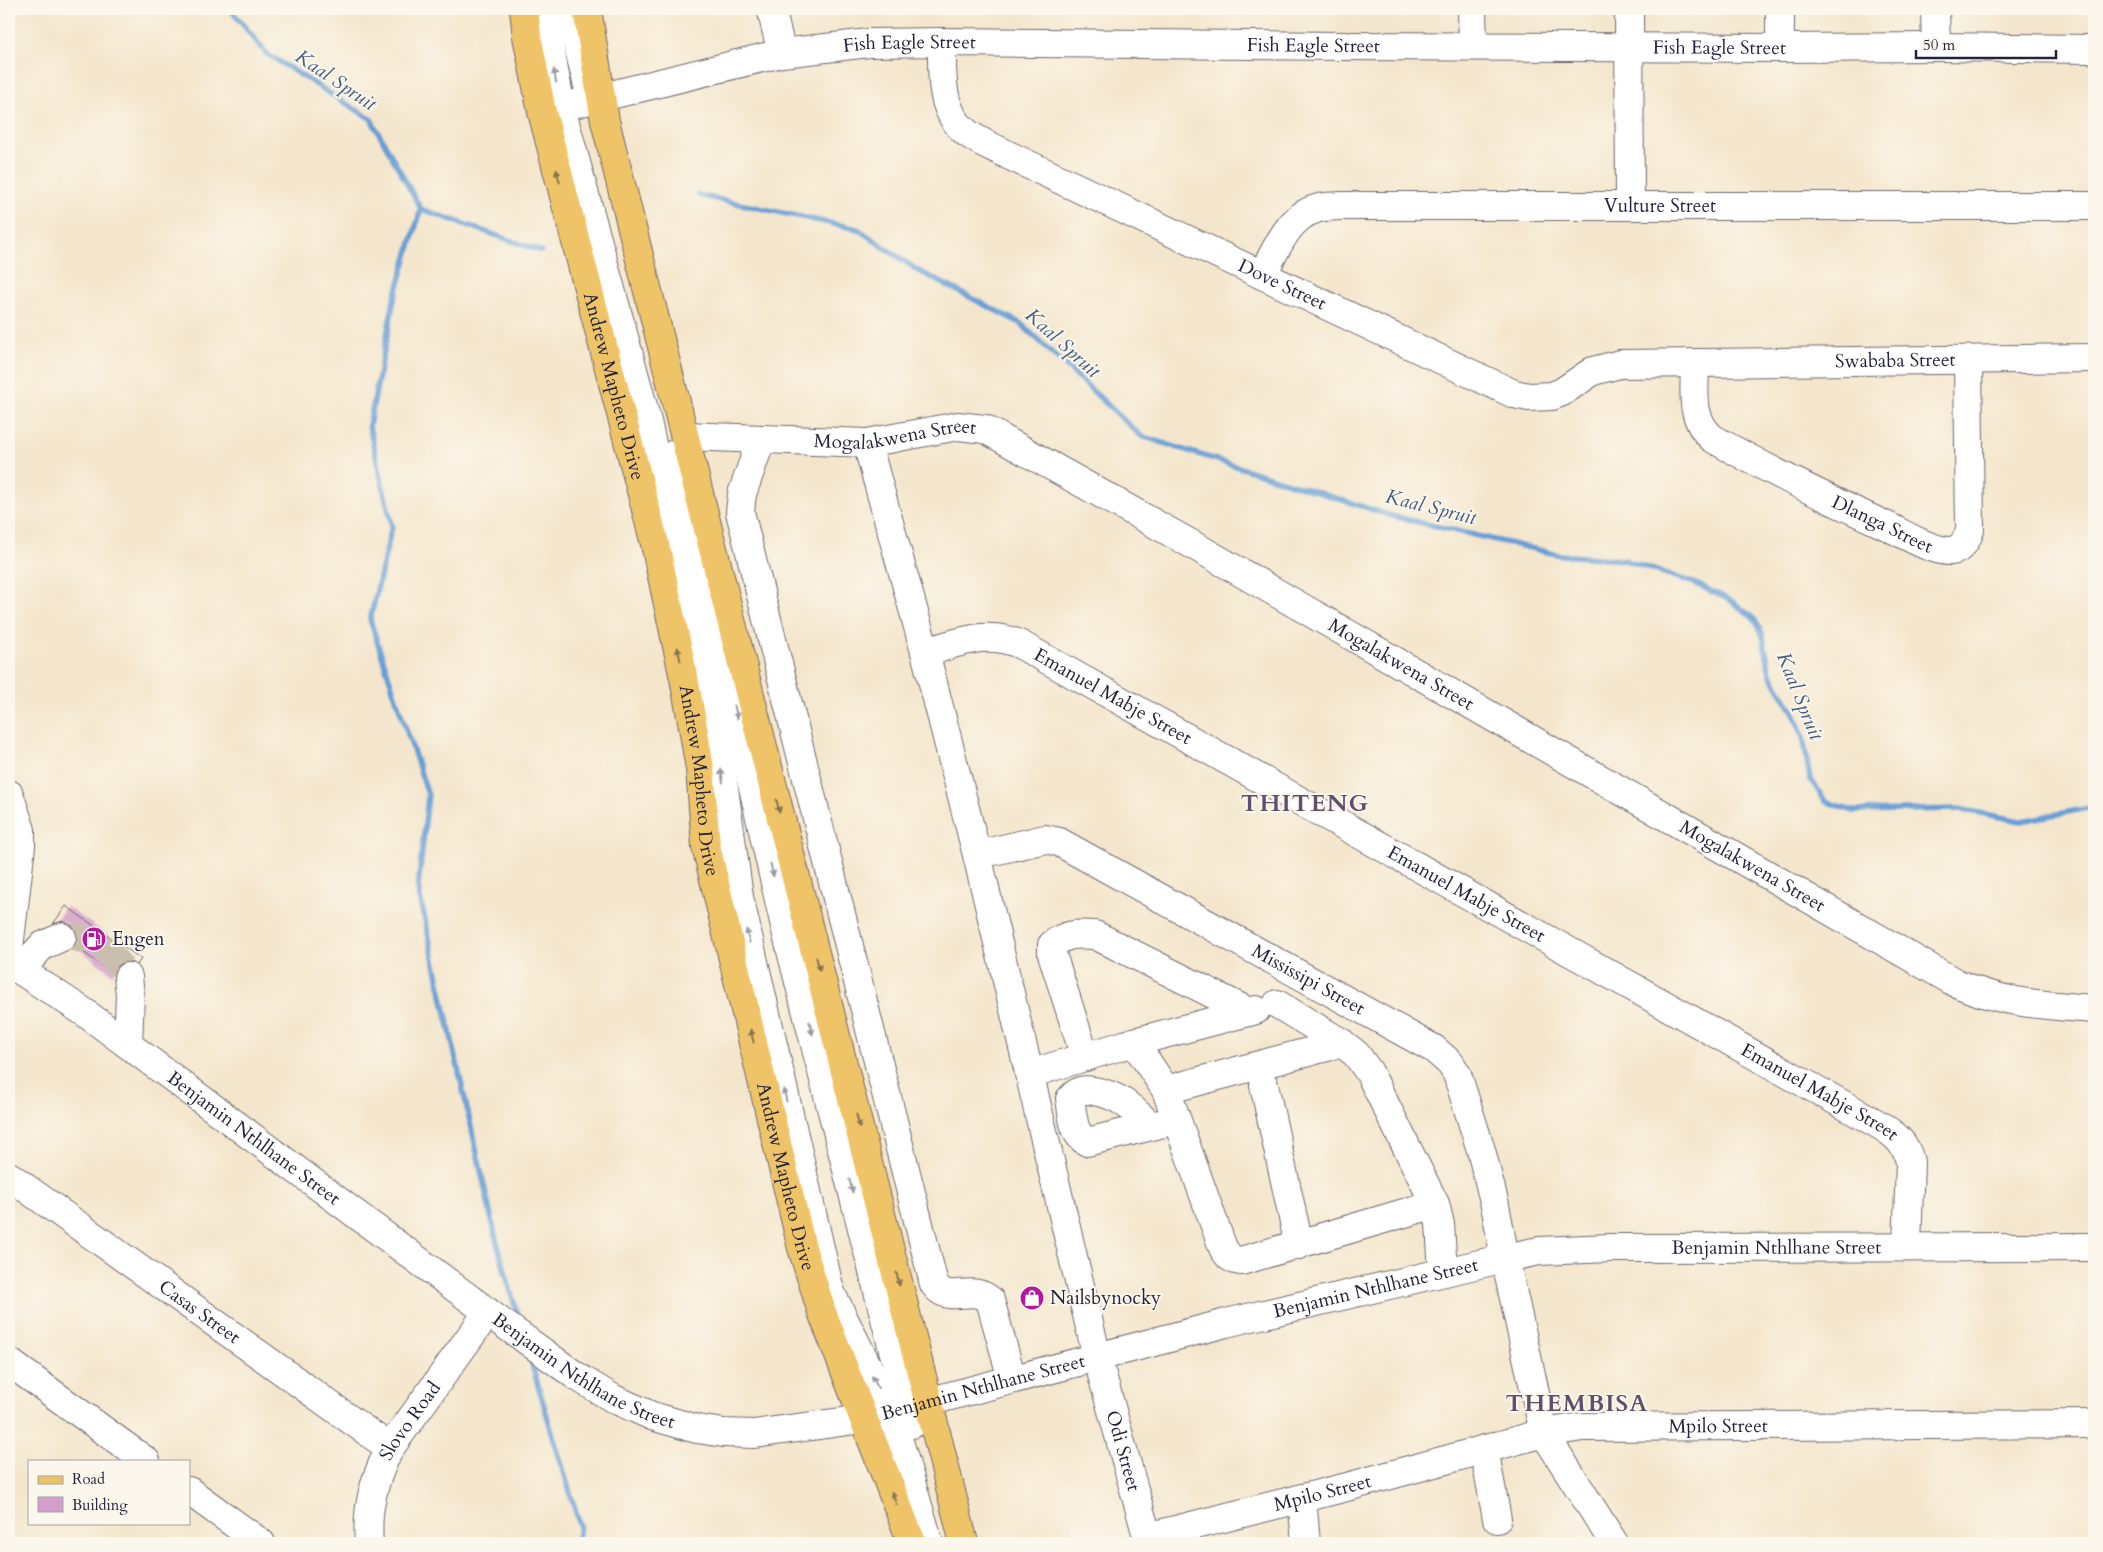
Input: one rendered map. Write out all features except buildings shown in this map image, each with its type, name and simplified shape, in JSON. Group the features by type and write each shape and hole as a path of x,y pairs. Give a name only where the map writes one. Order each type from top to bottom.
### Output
{"main road":[{"name":"Andrew Mapheto Drive","path":"524,9 527,36 551,110 591,260 655,544 693,727 700,769 706,846 802,1248 822,1312 912,1543"},
{"path":"587,9 596,98 634,251 685,436 909,1406 964,1543"}],"street":[{"path":"543,9 551,110"},
{"path":"569,9 596,98"},
{"path":"771,9 782,53"},
{"path":"1472,9 1473,46"},
{"path":"1629,9 1630,205"},
{"path":"1780,9 1780,48"},
{"path":"1935,9 1936,47"},
{"name":"Dove Street","path":"942,42 944,97 959,125 968,133 1008,155 1514,394 1529,397 1552,396 1562,392 1579,378 1604,366 1695,363"},
{"name":"Fish Eagle Street","path":"551,110 782,53 869,43 2094,49"},
{"name":"Vulture Street","path":"1262,275 1293,222 1303,214 1317,208 1349,206 1630,205 2094,206"},
{"path":"634,251 787,935 943,1543"},
{"path":"591,260 646,417 717,737 739,897 830,1291 909,1406 929,1543"},
{"name":"Swababa Street","path":"1695,363 2094,358"},
{"name":"Dlanga Street","path":"1695,363 1695,411 1703,430 1712,438 1844,507 1924,544 1950,551 1957,550 1963,544 1970,530 1968,360"},
{"name":"Mogalakwena Street","path":"685,436 867,443 958,426 985,429 995,433 1956,983 1978,993 2018,1003 2094,1009"},
{"path":"761,440 742,494 740,512 934,1284 939,1292 946,1295 976,1293 984,1295 990,1300 1012,1379"},
{"name":"Odi Street","path":"867,443 925,652 977,855 1097,1357 1148,1540"},
{"name":"Emanuel Mabje Street","path":"925,652 991,636 1010,640 1021,645 1876,1122 1901,1140 1908,1151 1910,1162 1907,1247"},
{"path":"9,794 21,830 22,846 12,960"},
{"name":"Mississipi Street","path":"977,855 1045,839 1059,842 1434,1049 1450,1063 1461,1084 1495,1205 1544,1433 1614,1543"},
{"path":"1085,1057 1052,954 1052,944 1060,938 1073,933 1095,935 1250,1012"},
{"path":"12,960 62,937"},
{"name":"Benjamin Nthlhane Street","path":"12,960 576,1376 614,1399 652,1416 697,1429 724,1433 754,1434 863,1419 1226,1323 1539,1251 1610,1248 2094,1247"},
{"path":"128,977 130,995 128,1044"},
{"path":"1029,1074 1134,1042 1327,990"},
{"path":"1277,1004 1356,1054 1369,1072 1435,1204 1440,1224 1443,1272"},
{"path":"1134,1042 1166,1090 1163,1123 1227,1256 1233,1260 1241,1261 1299,1245 1435,1204"},
{"path":"1166,1090 1342,1044"},
{"path":"1264,1086 1299,1245"},
{"name":"Casas Street","path":"9,1176 390,1448"},
{"name":"Slovo Road","path":"369,1543 369,1512 373,1489 377,1472 390,1448 493,1316"},
{"path":"9,1362 145,1460"},
{"name":"Mpilo Street","path":"1148,1540 1544,1433 1582,1427 2094,1424"},
{"path":"1484,1449 1497,1519"},
{"path":"190,1493 261,1543"},
{"path":"1302,1498 1306,1543"}],"waterway":[{"name":"Kaal Spruit","path":"230,9 267,54 371,119 421,209 541,251"},
{"name":"Kaal Spruit","path":"698,195 858,229 917,270 1020,323 1141,436 1392,516 1560,555 1624,560 1694,583 1730,600 1756,620 1763,636 1770,674 1794,713 1803,737 1810,778 1825,801 1852,811 1959,809 2021,821 2094,807"},
{"path":"421,209 394,300 369,426 392,526 370,620 428,795 418,888 497,1243 520,1324"},
{"path":"529,1355 580,1526 577,1543"}],"tunnel":[{"path":"62,937 82,939 100,948 116,961 128,977"}],"place":[{"name":"Engen","path":"94,939"},
{"name":"Nailsbynocky","path":"1032,1298"}],"district":[{"name":"THITENG","path":"1305,803"},
{"name":"THEMBISA","path":"1577,1403"}]}
